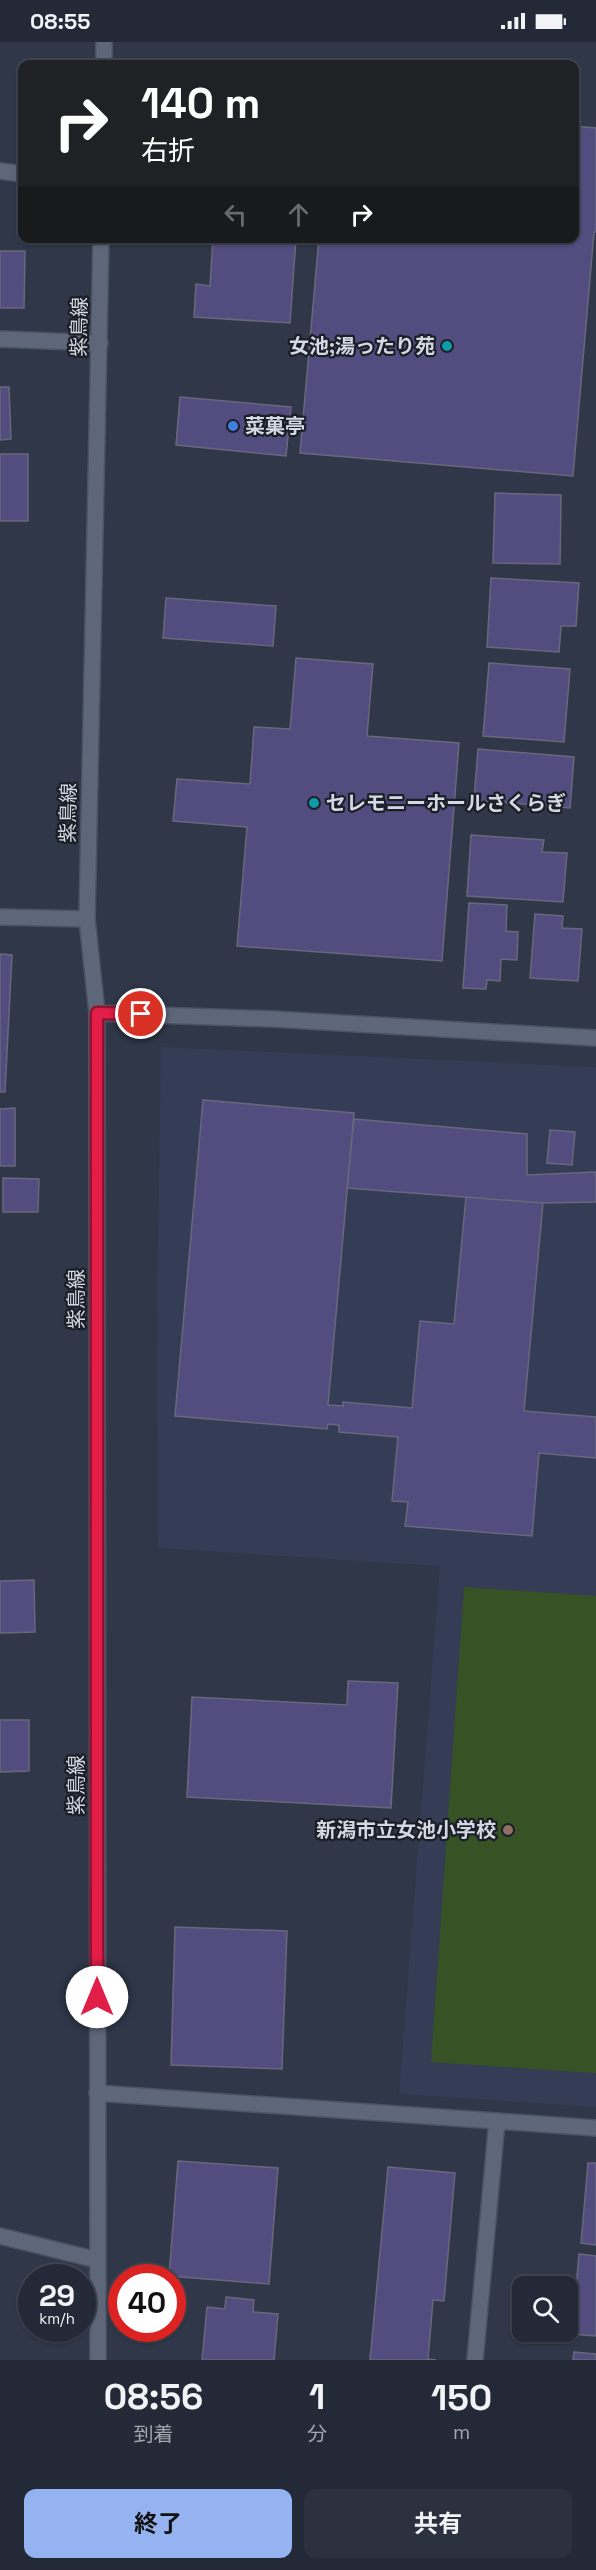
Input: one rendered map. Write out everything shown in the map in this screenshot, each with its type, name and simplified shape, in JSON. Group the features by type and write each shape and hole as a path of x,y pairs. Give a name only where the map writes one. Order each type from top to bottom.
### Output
{"street":[{"path":"104,42 104,60"},
{"path":"0,171 18,173"},
{"name":"紫鳥線","path":"98,2360 97,1013 87,919 101,243"},
{"path":"0,339 100,343"},
{"path":"0,917 87,919"},
{"path":"97,1013 273,1018 596,1038"},
{"path":"97,2093 596,2128"},
{"path":"475,2360 496,2121"},
{"path":"0,2236 97,2260"}],"shaded area":[{"name":"新潟市立女池小学校","path":"161,1047 596,1067 596,2107 399,2094 440,1566 158,1548 157,1310"}],"green space":[{"path":"464,1587 596,1596 596,2073 431,2062"}],"building":[{"name":"女池;湯ったり苑","path":"579,126 596,128 596,232 594,232 573,476 300,453 319,243 579,243"},
{"path":"213,243 296,243 290,323 194,317 196,284 210,286"},
{"path":"0,251 25,251 24,308 0,308"},
{"path":"0,387 9,387 11,439 0,440"},
{"name":"菜菓亭","path":"180,397 291,407 286,456 176,445"},
{"path":"0,454 28,454 28,521 0,521"},
{"path":"495,493 561,495 560,564 493,563"},
{"path":"491,578 579,583 576,626 561,626 559,652 487,647"},
{"path":"166,598 276,606 273,646 163,638"},
{"name":"セレモニーホールさくらぎ","path":"296,658 373,664 367,736 459,743 442,961 237,946 247,827 173,821 177,779 250,784 254,727 290,729"},
{"path":"489,663 570,669 564,742 483,736"},
{"path":"478,749 574,757 570,808 474,800"},
{"path":"471,835 544,840 542,852 567,853 563,902 467,896"},
{"path":"469,903 507,905 506,931 518,932 517,960 501,959 500,981 487,980 486,989 463,988"},
{"path":"535,914 563,916 562,928 582,929 578,981 530,978"},
{"path":"0,954 12,955 5,1092 0,1092"},
{"path":"203,1100 354,1113 328,1405 343,1406 343,1402 412,1408 420,1321 454,1324 466,1197 543,1203 524,1411 596,1417 596,1458 539,1453 532,1536 405,1526 408,1502 392,1501 398,1437 339,1432 339,1425 328,1424 327,1429 175,1416"},
{"path":"15,1108 15,1166 0,1166 0,1109"},
{"path":"354,1119 527,1134 527,1175 596,1172 596,1202 543,1203 347,1188"},
{"path":"550,1130 575,1132 572,1165 547,1163"},
{"path":"3,1178 39,1179 38,1212 3,1212"},
{"path":"34,1580 35,1632 0,1633 0,1581"},
{"path":"348,1681 398,1683 391,1808 187,1797 192,1697 347,1705"},
{"path":"0,1720 29,1720 29,1771 0,1772"},
{"path":"175,1927 287,1931 282,2069 171,2065"},
{"path":"178,2161 278,2168 269,2284 186,2277 186,2264 170,2264"},
{"path":"588,2163 596,2163 596,2245 581,2243"},
{"path":"388,2167 455,2173 444,2301 433,2300 428,2359 436,2360 370,2360"},
{"path":"579,2254 596,2256 596,2336 578,2334"},
{"path":"226,2297 254,2300 253,2312 278,2314 274,2360 202,2360 207,2307 225,2309"},
{"path":"574,2352 596,2354 596,2360 573,2360"}],"place":[{"name":"女池;湯ったり苑","path":"447,346"},
{"name":"菜菓亭","path":"233,426"},
{"name":"セレモニーホールさくらぎ","path":"314,803"},
{"name":"新潟市立女池小学校","path":"508,1830"}],"route":[{"path":"97,1997 97,1013 141,1014"}]}
